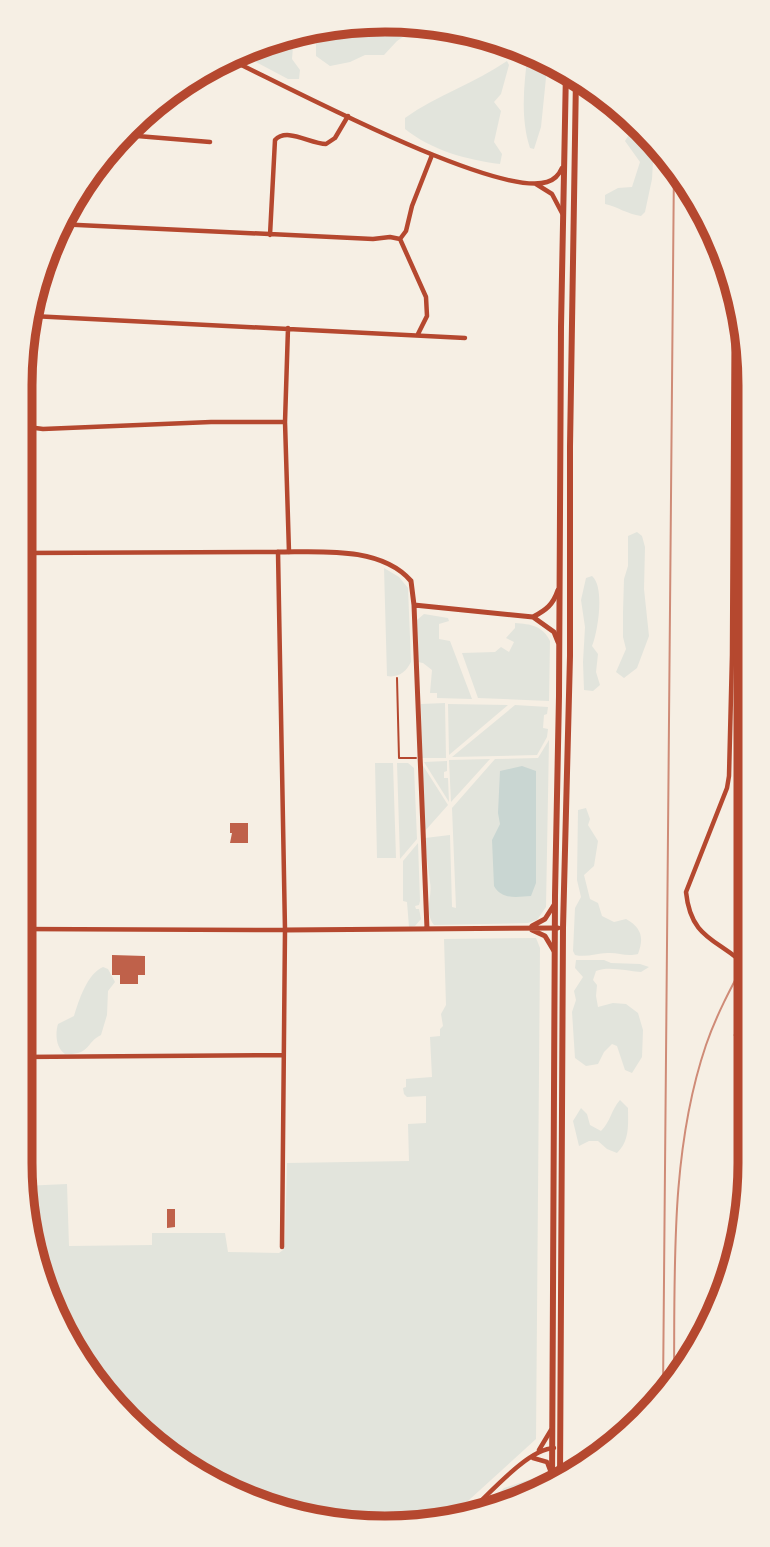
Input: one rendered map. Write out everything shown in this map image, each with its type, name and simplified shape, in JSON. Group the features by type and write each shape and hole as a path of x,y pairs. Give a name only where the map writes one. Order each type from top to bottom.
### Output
{"main road":[{"path":"559,1470 553,1426 555,905 566,81"},
{"path":"553,1473 556,1448 563,928 570,656 570,447 576,88"}],"street":[{"path":"238,64 432,155 475,170 543,183 554,179 562,168 565,156"},
{"path":"270,234 275,140 285,134 326,144 335,138 348,116"},
{"path":"134,136 211,142"},
{"path":"400,239 406,231 412,206 432,155"},
{"path":"532,183 552,194 564,218"},
{"path":"70,225 400,239"},
{"path":"400,239 426,297 427,316 418,334"},
{"path":"38,316 465,338"},
{"path":"288,328 285,422 289,552"},
{"path":"734,330 729,775 727,788 686,892 688,909 697,928 738,961"},
{"path":"32,428 285,422"},
{"path":"278,552 285,930 282,1247"},
{"path":"32,553 289,552 364,555 373,557 407,577 413,587 427,929"},
{"path":"533,617 547,610 555,600 559,588"},
{"path":"414,605 533,617 554,632 559,645"},
{"path":"526,928 545,919 555,905"},
{"path":"526,928 545,936 555,953"},
{"path":"32,929 563,928"},
{"path":"736,1035 738,1028"},
{"path":"32,1057 283,1055"},
{"path":"532,1457 553,1426"},
{"path":"479,1502 514,1469 547,1448 556,1448"},
{"path":"532,1457 547,1462 551,1474"}],"lane":[{"path":"397,678 399,758 420,757"}],"shaded area":[{"path":"362,32 410,32 384,55 365,55 350,62 330,66 316,56 316,41 320,37"},
{"path":"293,44 292,59 300,70 299,79 288,79 249,58"},
{"path":"507,61 509,65 501,94 494,102 501,111 494,142 502,154 500,164 450,153 426,143 405,129 405,118"},
{"path":"527,61 547,71 541,127 534,149 530,148 527,136 524,88"},
{"path":"631,131 653,155 652,179 645,212 641,216 605,204 605,195 618,188 632,187 640,162 625,141"},
{"path":"637,532 642,536 645,547 644,589 649,636 637,668 624,678 616,672 626,649 623,637 624,579 628,566 628,536"},
{"path":"384,568 399,577 408,588 411,662 407,669 395,676 387,676"},
{"path":"592,576 599,599 598,620 592,646 598,654 596,672 600,685 593,691 584,690 585,627 581,600 586,578"},
{"path":"424,614 448,618 449,621 439,624 439,639 450,641 472,699 437,698 437,693 430,693 432,670 418,662 417,620"},
{"path":"515,623 536,627 544,632 550,641 549,701 478,698 462,653 495,652 501,647 509,652 514,642 506,638 515,628"},
{"path":"445,703 446,758 422,758 421,704"},
{"path":"448,704 508,705 449,755"},
{"path":"515,705 548,707 543,728 548,729 547,737 537,755 452,757"},
{"path":"549,740 546,907 537,920 528,923 434,925 429,914 431,888 425,838 450,835 452,907 456,908 452,808 495,759 538,758"},
{"path":"490,759 451,802 449,760"},
{"path":"447,761 444,778 448,778 449,802 424,762"},
{"path":"375,763 393,763 396,858 377,858"},
{"path":"397,763 408,763 414,768 417,839 400,859"},
{"path":"422,764 448,805 424,832"},
{"path":"522,766 536,771 536,883 531,896 510,897 501,894 494,886 492,840 500,824 500,771"},
{"path":"586,808 590,819 588,825 598,841 594,866 584,875 590,899 598,903 602,916 614,922 626,919 635,926 641,938 638,954 606,953 580,956 573,951 575,908 581,897 577,880 578,810"},
{"path":"418,843 420,901 419,905 415,906 419,909 421,919 415,926 409,927 407,902 403,901 403,861"},
{"path":"536,938 540,948 536,1439 461,1507 454,1509 408,1515 362,1515 316,1509 271,1497 229,1479 189,1456 152,1428 105,1377 79,1339 58,1297 38,1231 32,1186 67,1184 69,1246 152,1245 152,1233 225,1233 228,1252 279,1253 283,1250 285,1239 287,1163 409,1161 408,1124 426,1123 426,1096 407,1097 403,1088 406,1087 406,1079 432,1077 430,1037 440,1036 443,1026 441,1014 446,1005 444,939"},
{"path":"576,960 604,960 649,967 641,972 612,969 596,971 593,980 597,985 598,1007 613,1003 626,1004 638,1013 643,1030 642,1057 632,1073 625,1070 617,1046 612,1044 598,1064 586,1066 575,1058 572,1012 576,1000 574,991 583,977 575,968"},
{"path":"103,967 108,969 115,982 108,991 107,1015 101,1035 84,1051 65,1054 57,1040 58,1024 74,1016 88,981"},
{"path":"620,1100 628,1108 628,1126 624,1143 617,1153 598,1141 589,1141 579,1146 573,1121 581,1108 587,1114 590,1125 601,1131"},
{"path":"537,1477 537,1481 493,1499 504,1488"}],"building":[{"path":"230,823 248,823 248,843 230,843"},
{"path":"112,955 145,956 145,975 138,975 138,984 120,984 120,975 112,975"},
{"path":"167,1209 175,1209 175,1227 167,1228"}],"railway":[{"path":"663,1379 674,182"},
{"path":"674,1365 677,1210 686,1126 706,1045 738,975"}]}
